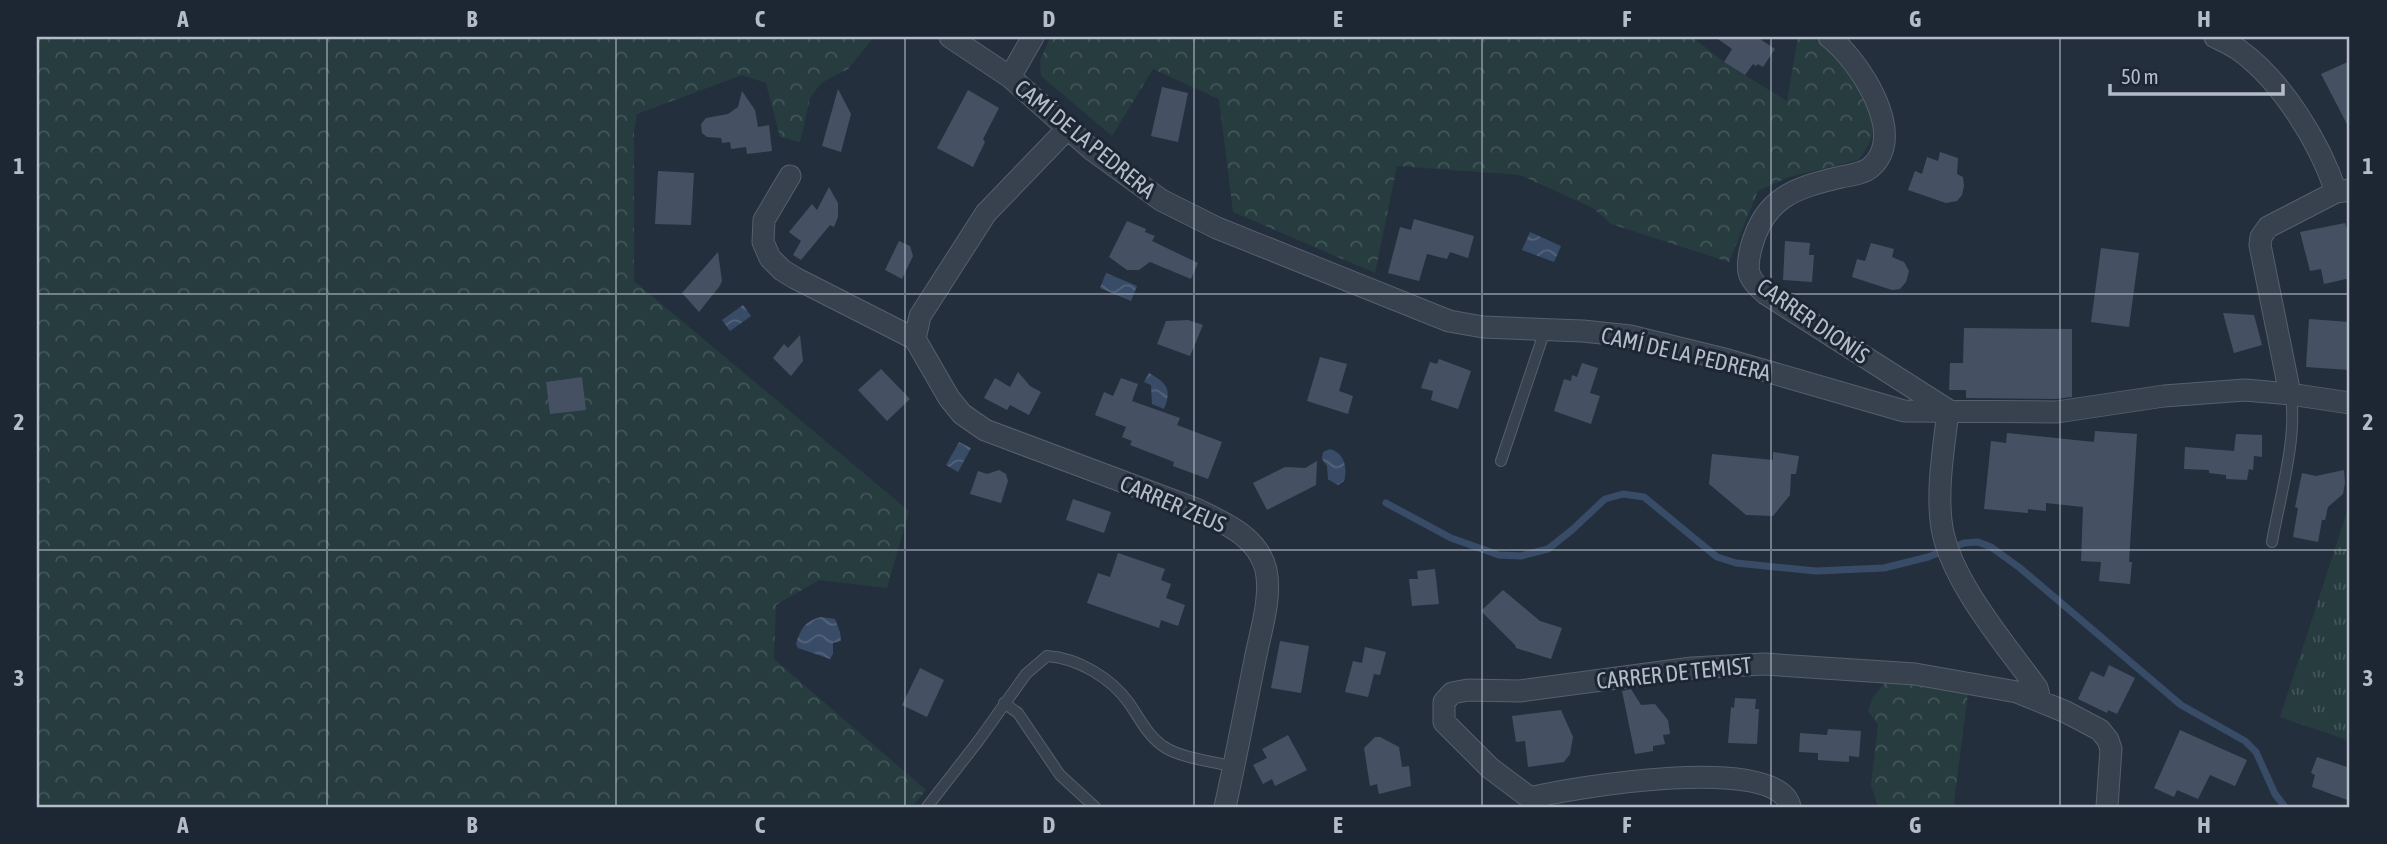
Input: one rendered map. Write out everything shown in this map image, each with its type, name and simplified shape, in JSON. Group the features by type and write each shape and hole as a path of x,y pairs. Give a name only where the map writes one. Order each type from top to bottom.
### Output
{"street":[{"name":"CAMÍ DE LA PEDRERA","path":"950,37 1010,77 1091,149 1161,201 1206,224 1449,321 1483,327 1630,335 1728,360 1904,411 2057,412 2164,396 2245,390 2350,403"},
{"name":"CAMÍ DE LA PEDRERA","path":"1010,77 1033,37"},
{"name":"CARRER DIONÍS","path":"1829,37 1850,56 1871,88 1883,122 1882,149 1872,167 1861,173 1800,188 1780,198 1759,223 1748,258 1748,270 1753,284 1766,294 1948,410"},
{"path":"2215,37 2239,50 2267,76 2318,147 2343,191 2268,227 2261,237 2260,245 2290,394"},
{"path":"790,176 764,220 763,242 770,258 795,278 915,340 920,316 986,213 1068,128"},
{"name":"CARRER ZEUS","path":"915,340 962,414 985,430 1196,509 1229,525 1255,547 1266,569 1266,606 1225,807"},
{"path":"1948,410 1941,484 1942,531 1967,590 2036,688 2040,700 2100,730 2108,740 2112,765 2106,807"},
{"name":"CARRER DE TEMIST","path":"1790,807 1784,793 1769,785 1749,780 1716,778 1636,780 1532,803 1490,768 1444,722 1444,702 1452,693 1468,690 1531,690 1692,668 1763,664 1915,674 2017,692 2040,700"}],"lane":[{"path":"1501,461 1545,330"},
{"path":"2272,542 2292,429 2290,394"},
{"path":"927,807 979,740 1003,703 1047,656 1067,659 1112,685 1147,731 1166,748 1234,767"},
{"path":"1003,703 1018,713 1060,775 1096,807"}],"green space":[{"path":"37,37 874,37 848,69 821,83 810,98 800,142 780,137 766,83 742,75 637,114 634,131 634,281 909,511 887,588 819,580 776,605 774,659 926,790 912,807 37,807"},
{"path":"1050,37 1692,37 1724,62 1787,101 1798,37 1809,37 1831,52 1852,79 1868,110 1872,136 1859,160 1789,177 1758,191 1729,262 1611,224 1593,208 1520,175 1397,166 1375,273 1233,212 1219,99 1153,69 1112,136 1041,76 1040,61"},
{"path":"2350,503 2350,741 2280,717"},
{"path":"1886,681 1968,693 1954,802 1957,807 1878,807 1871,785 1878,725 1868,711 1873,697"}],"water":[{"path":"1530,232 1561,246 1554,262 1522,250"},
{"path":"1106,273 1137,286 1131,301 1100,288"},
{"path":"743,305 751,316 730,331 722,320"},
{"path":"1149,373 1160,380 1168,391 1164,409 1152,404 1151,385 1144,382"},
{"path":"959,442 971,448 958,472 946,465"},
{"path":"1330,449 1342,457 1345,466 1344,481 1338,485 1328,479 1327,466 1322,459 1323,452"},
{"path":"821,617 835,619 840,632 841,641 833,643 830,659 798,648 796,644 804,626"}],"building":[{"path":"1715,37 1757,37 1775,49 1763,67 1753,64 1745,75 1724,62 1732,49"},
{"path":"2350,61 2350,130 2321,74"},
{"path":"1162,87 1188,93 1178,142 1151,136"},
{"path":"838,89 851,114 841,152 822,146"},
{"path":"968,90 999,108 983,139 985,142 973,167 937,148"},
{"path":"742,91 755,110 758,127 769,125 772,151 747,154 746,147 731,149 730,142 722,143 721,138 707,137 702,133 701,124 706,118 728,114 738,107"},
{"path":"1940,152 1958,158 1957,174 1963,177 1964,186 1957,201 1946,203 1908,190 1915,171 1922,174 1927,157 1938,161"},
{"path":"658,171 694,173 691,225 655,224"},
{"path":"829,187 838,203 838,217 834,227 830,225 801,260 793,255 801,241 789,232 812,204 817,210"},
{"path":"1414,219 1474,236 1468,258 1450,252 1447,259 1427,254 1419,281 1388,273 1400,227 1411,230"},
{"path":"1127,221 1155,236 1152,241 1198,263 1191,279 1150,262 1139,270 1127,270 1109,257"},
{"path":"2345,223 2350,238 2350,278 2324,284 2321,269 2310,271 2300,232"},
{"path":"899,241 910,246 913,256 902,279 885,270"},
{"path":"1785,241 1810,243 1809,255 1814,255 1812,282 1783,280"},
{"path":"1871,243 1894,249 1892,257 1904,262 1909,271 1906,282 1900,289 1892,290 1852,277 1857,259 1865,261"},
{"path":"2101,248 2139,253 2129,327 2091,322"},
{"path":"718,252 722,281 699,312 682,293"},
{"path":"2223,313 2254,315 2262,345 2234,353"},
{"path":"2309,319 2350,322 2350,370 2306,367"},
{"path":"1188,320 1203,325 1190,356 1157,344 1166,321"},
{"path":"1964,328 2072,329 2072,397 1966,398 1966,390 1949,390 1950,363 1963,363"},
{"path":"800,335 803,361 791,376 773,358 784,344 788,348"},
{"path":"1320,357 1347,364 1339,391 1353,396 1348,414 1307,401"},
{"path":"1439,359 1471,371 1458,409 1431,400 1433,391 1421,388 1430,362 1437,364"},
{"path":"1582,363 1598,368 1590,393 1600,396 1591,424 1554,411 1564,379 1571,381 1572,375 1577,377"},
{"path":"881,369 910,399 887,421 858,390"},
{"path":"1018,372 1030,386 1041,392 1029,415 1010,405 1007,410 984,398 995,378 1010,387"},
{"path":"582,377 586,410 550,414 546,382"},
{"path":"1121,378 1138,384 1132,401 1180,418 1177,425 1222,442 1208,479 1130,445 1132,441 1122,437 1126,427 1095,415 1104,392 1113,396"},
{"path":"2095,431 2137,434 2130,584 2099,581 2101,562 2081,561 2083,507 2046,503 2046,511 2028,509 2028,513 1984,509 1991,441 2006,443 2007,433 2094,442"},
{"path":"2236,434 2262,435 2262,457 2254,456 2253,470 2249,469 2247,480 2226,479 2226,475 2209,473 2209,470 2184,469 2185,447 2234,451"},
{"path":"1773,452 1799,456 1796,474 1791,474 1790,495 1773,516 1746,515 1709,484 1712,454 1773,460"},
{"path":"1317,461 1316,485 1267,510 1253,483 1285,467 1305,468"},
{"path":"999,470 1006,474 1008,481 1001,503 970,494 978,471 987,474"},
{"path":"2344,470 2343,494 2328,507 2325,520 2322,520 2318,542 2293,537 2298,508 2295,507 2302,473 2316,476"},
{"path":"1073,499 1111,512 1104,533 1066,520"},
{"path":"1118,553 1165,569 1161,580 1171,584 1166,598 1185,605 1178,626 1161,620 1159,628 1087,603 1098,573 1110,577"},
{"path":"1435,569 1439,604 1412,606 1409,579 1418,579 1417,571"},
{"path":"1503,590 1540,621 1562,628 1551,659 1516,648 1481,611"},
{"path":"1280,641 1309,646 1301,693 1271,688"},
{"path":"1365,647 1386,652 1380,675 1374,674 1368,697 1345,692 1353,661 1362,663"},
{"path":"2109,665 2135,678 2117,714 2108,710 2107,713 2078,699 2091,671 2104,677"},
{"path":"920,668 944,680 927,717 902,705"},
{"path":"1631,689 1641,705 1655,704 1668,720 1670,734 1663,735 1665,744 1653,746 1653,751 1635,754 1622,691"},
{"path":"1735,698 1756,699 1755,709 1759,709 1757,744 1728,743 1731,707 1734,708"},
{"path":"1561,710 1573,737 1570,754 1564,762 1528,767 1525,741 1516,742 1512,716"},
{"path":"1828,729 1861,731 1859,757 1849,756 1849,762 1818,760 1818,753 1799,752 1800,733 1827,735"},
{"path":"2180,730 2247,760 2235,786 2210,775 2198,799 2177,790 2174,797 2154,788"},
{"path":"1288,735 1307,770 1275,786 1272,779 1263,784 1253,765 1267,758 1262,749"},
{"path":"1375,737 1399,747 1402,767 1409,766 1411,786 1379,794 1377,784 1370,786 1364,748"},
{"path":"2317,757 2350,768 2350,801 2312,787 2315,775 2311,773"}],"waterway":[{"path":"1386,503 1451,538 1499,555 1521,556 1548,549 1605,499 1623,494 1644,497 1717,557 1736,563 1816,571 1884,568 1928,557 1964,543 1978,542 1991,547 2020,568 2181,705 2245,741 2256,752 2275,794 2285,807"}]}
